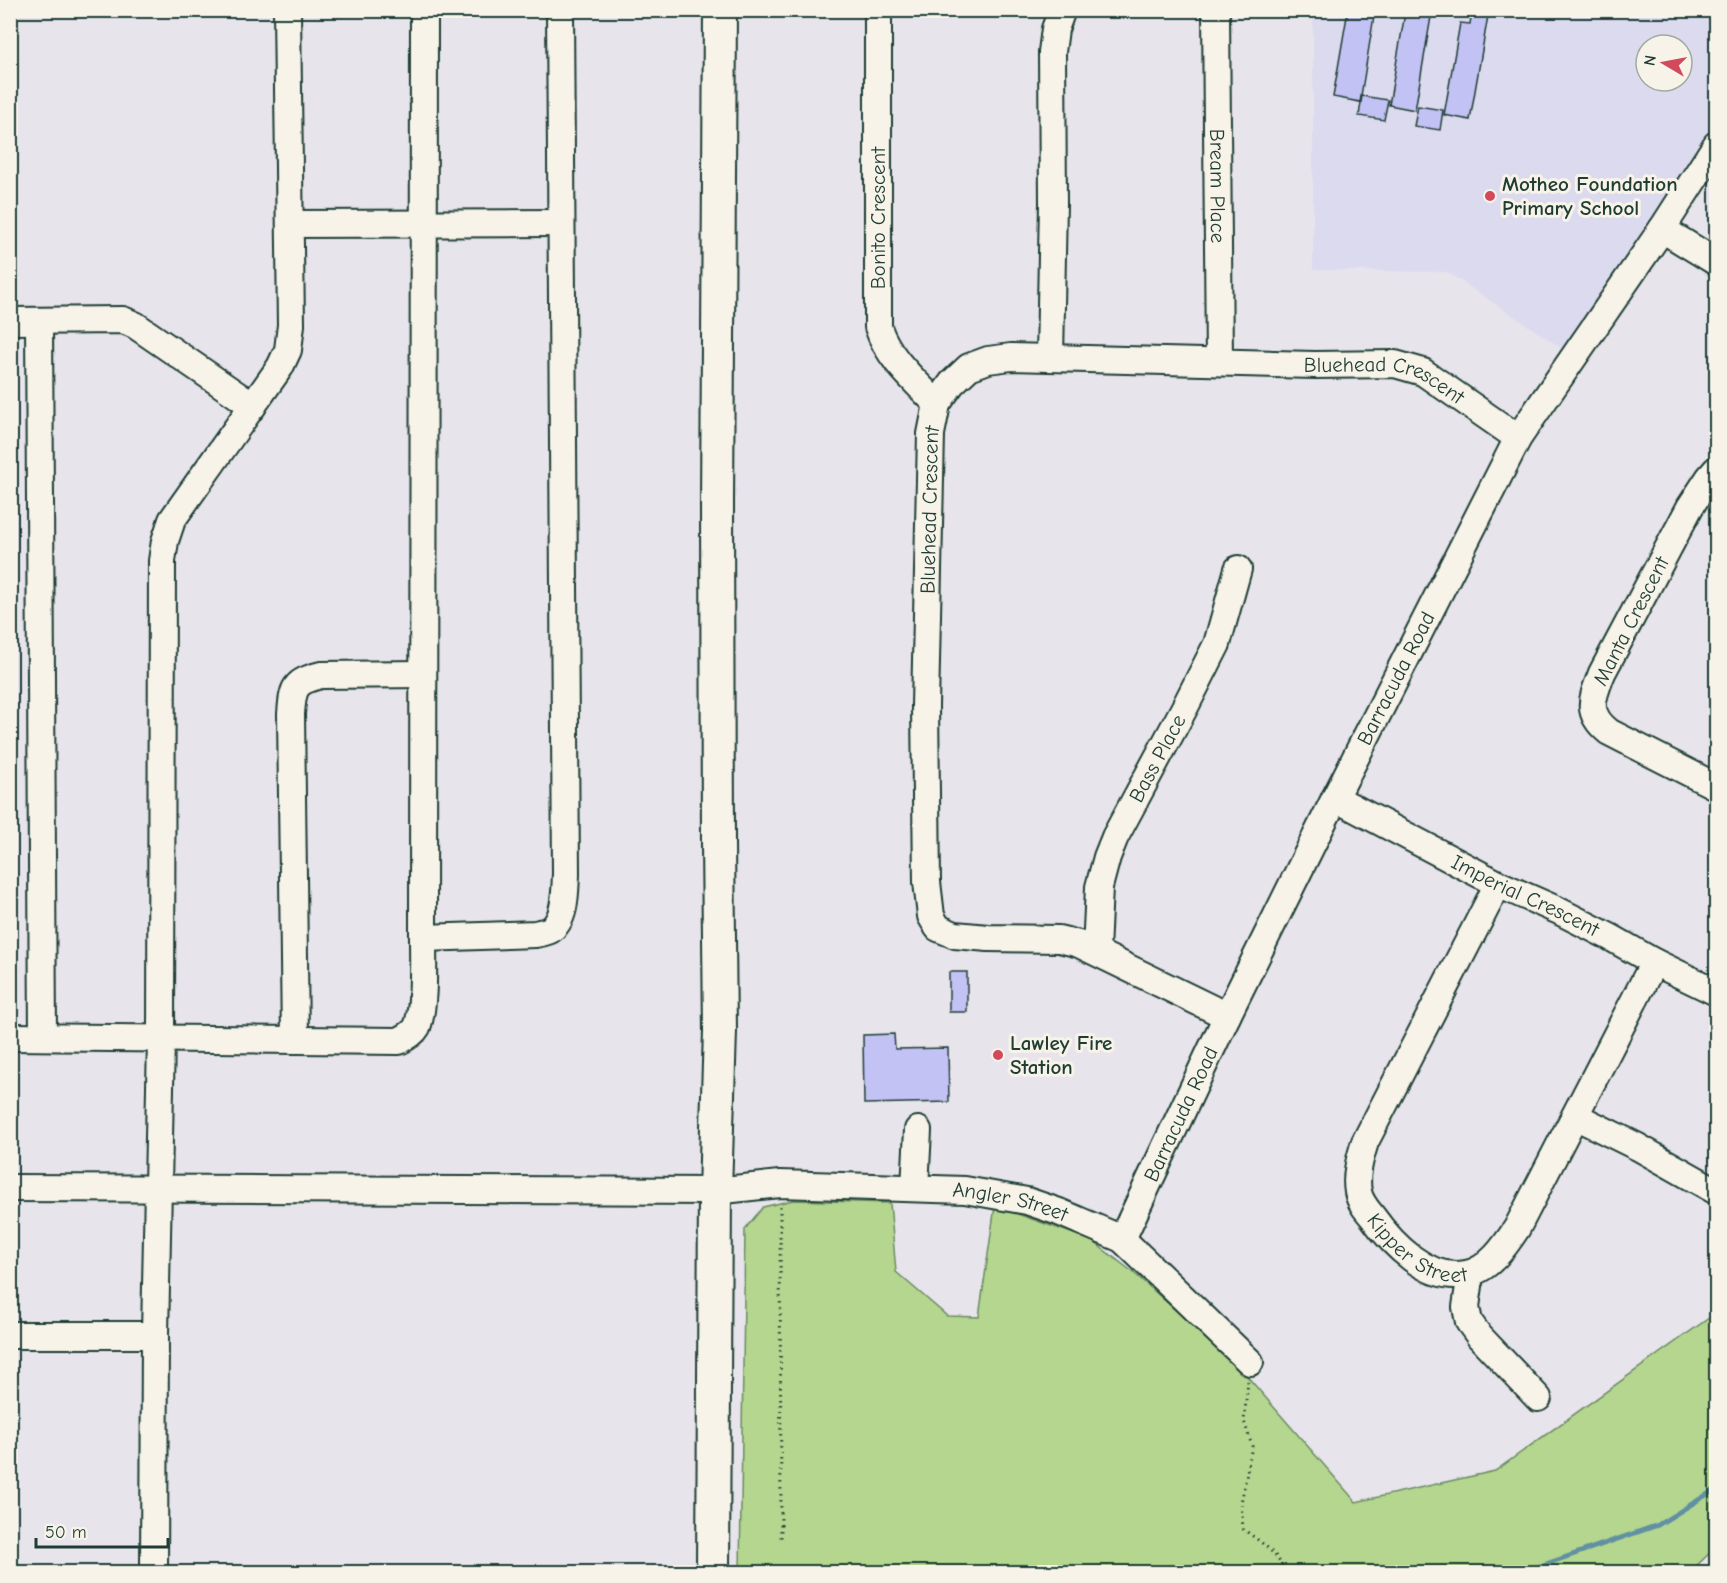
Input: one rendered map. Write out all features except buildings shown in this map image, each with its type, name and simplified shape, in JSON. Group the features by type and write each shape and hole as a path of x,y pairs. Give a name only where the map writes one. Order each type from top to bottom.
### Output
{"main road":[{"path":"713,1572 715,1191 720,1031 717,481 720,10"}],"street":[{"path":"154,1572 162,561 165,541 172,520 280,367 288,350 291,325 287,10"},
{"path":"10,1037 399,1041 410,1035 416,1028 420,1013 423,938 424,10"},
{"path":"423,938 535,934 549,930 555,925 563,906 566,874 560,10"},
{"name":"Bonito Crescent","path":"878,10 878,327 883,342 896,361 936,404"},
{"path":"1050,358 1053,203 1052,52 1055,29 1062,10"},
{"name":"Bream Place","path":"1216,10 1218,362"},
{"name":"Barracuda Road","path":"1122,1239 1227,1016 1518,438 1662,229 1716,145"},
{"path":"290,224 561,223"},
{"path":"1662,229 1716,262"},
{"path":"10,321 123,320 135,325 253,406"},
{"path":"39,321 43,1037"},
{"name":"Bluehead Crescent","path":"1227,1016 1079,944 1059,939 955,935 938,928 931,916 927,882 925,706 931,434 936,404 952,383 969,367 988,360 1011,357 1315,365 1395,364 1423,372 1518,438"},
{"name":"Manta Crescent","path":"1716,470 1708,478 1690,507 1602,673 1592,707 1598,723 1610,732 1716,786"},
{"name":"Bass Place","path":"1096,951 1099,888 1107,857 1115,837 1217,644 1238,569"},
{"path":"295,1040 291,714 292,700 297,685 307,678 321,675 423,674"},
{"name":"Imperial Crescent","path":"1335,798 1498,884 1557,910 1716,992"},
{"name":"Kipper Street","path":"1498,884 1365,1142 1359,1161 1358,1192 1362,1203 1386,1235 1418,1264 1442,1272 1465,1275 1488,1263 1504,1247 1517,1228 1654,962"},
{"path":"1575,1116 1656,1157 1716,1191"},
{"path":"915,1188 918,1130"},
{"name":"Angler Street","path":"10,1188 715,1191 780,1184 965,1190 1027,1201 1122,1239 1250,1362"},
{"path":"1465,1275 1469,1286 1466,1307 1469,1322 1480,1337 1538,1398"},
{"path":"10,1335 155,1335"}],"path":[{"path":"780,1184 781,1540"},
{"path":"1250,1362 1244,1421 1252,1446 1241,1503 1243,1529 1268,1548 1283,1568 1282,1572"}],"shaded area":[{"name":"Motheo Foundation Primary School","path":"1313,11 1716,11 1716,122 1562,348 1447,272 1313,270"}],"green space":[{"path":"793,1200 890,1203 896,1272 947,1316 979,1317 995,1206 1091,1240 1134,1273 1240,1368 1356,1502 1495,1471 1716,1313 1716,1547 1690,1572 740,1572 745,1229 763,1207"}],"waterway":[{"path":"1523,1572 1658,1525 1716,1489"}],"place":[{"name":"Motheo Foundation Primary School","path":"1490,196"},
{"name":"Lawley Fire Station","path":"998,1055"}]}
